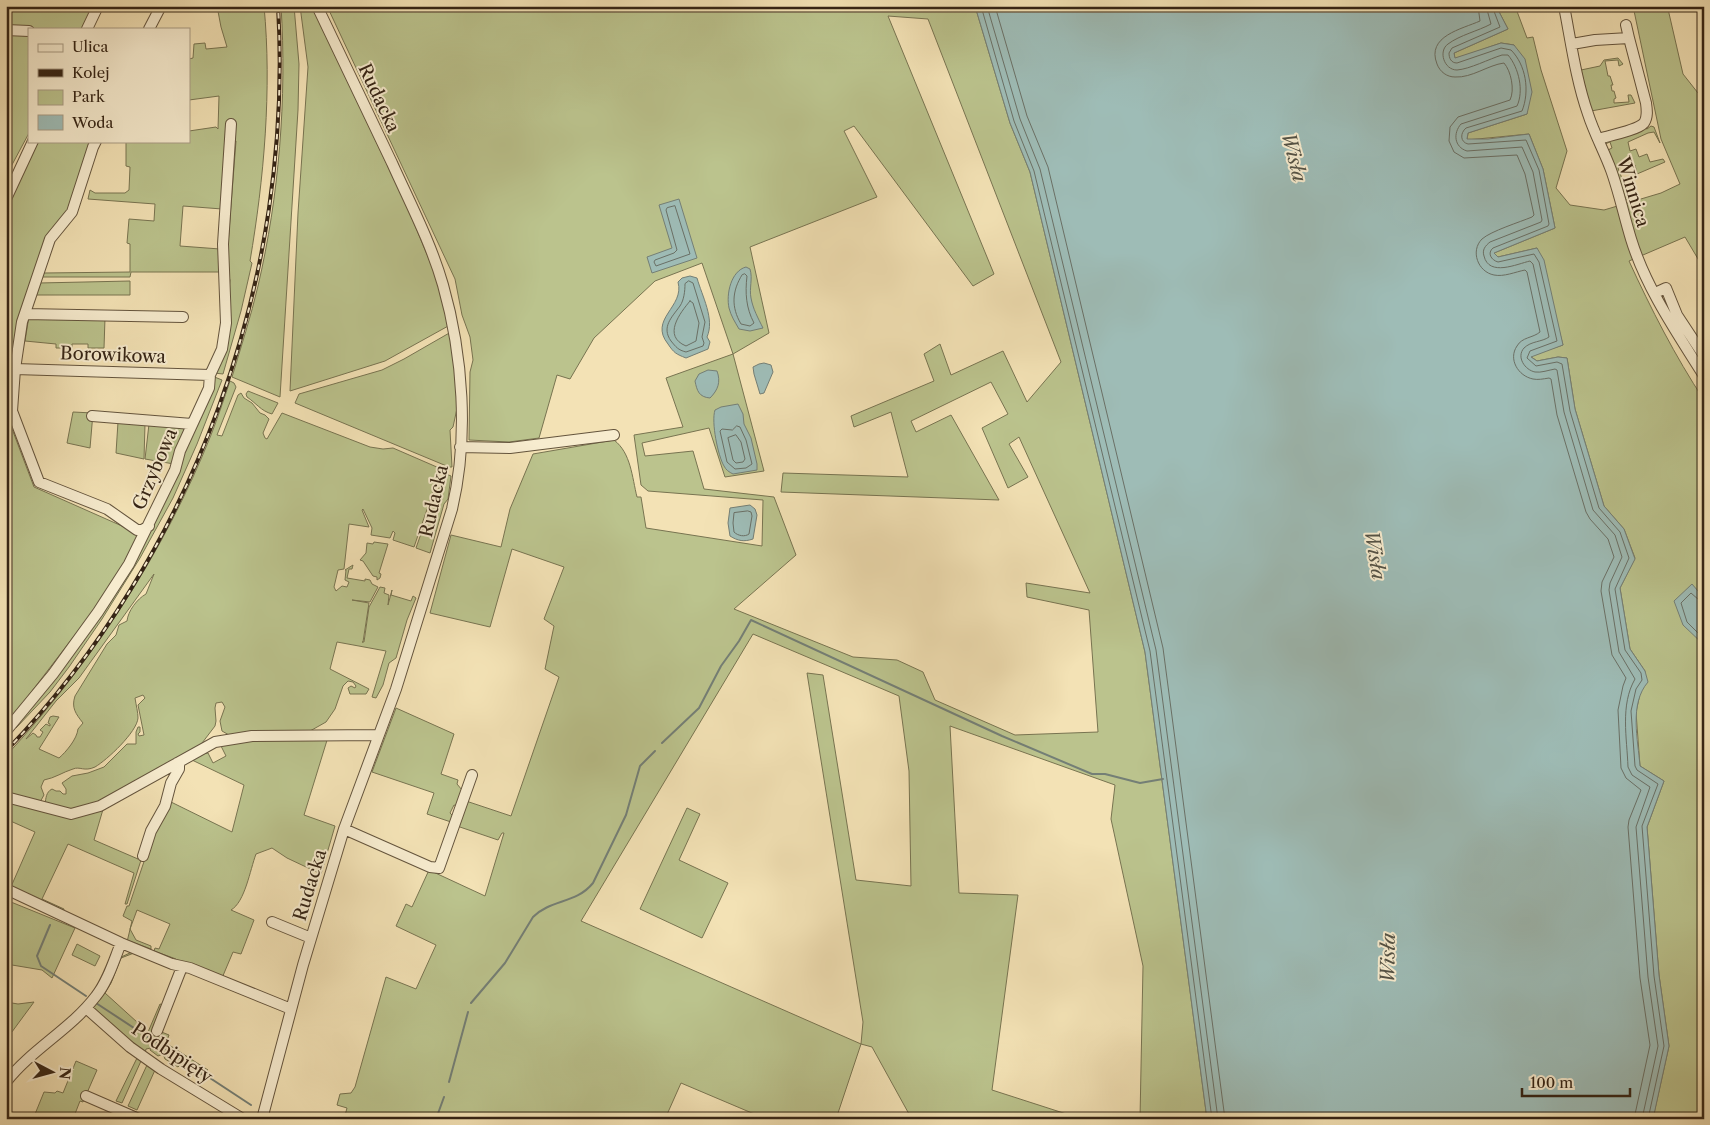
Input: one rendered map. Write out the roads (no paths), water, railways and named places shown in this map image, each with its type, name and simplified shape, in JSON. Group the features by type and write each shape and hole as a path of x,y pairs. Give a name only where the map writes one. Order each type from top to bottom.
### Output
{"street":[{"path":"87,28 98,6"},
{"path":"150,28 161,6"},
{"name":"Rudacka","path":"262,1119 311,938 344,829 396,689 452,509 458,481 460,447 461,402 458,362 453,327 443,284 421,226 317,6"},
{"name":"Winnica","path":"1564,6 1584,102 1610,167 1631,239 1655,293 1704,376"},
{"path":"1598,139 1640,126 1646,119 1646,103 1626,24"},
{"path":"6,30 28,31"},
{"path":"1572,44 1595,40 1630,38"},
{"name":"Grzybowa","path":"96,142 72,212 50,239 25,314 10,369 9,408 39,482 107,509 137,530 142,530 149,526 175,470 180,451 209,388 210,375 222,349 226,323 223,244 231,124"},
{"path":"6,199 33,142"},
{"path":"1655,293 1666,288 1677,315 1704,356"},
{"path":"25,314 183,317"},
{"name":"Borowikowa","path":"10,369 210,375"},
{"name":"Grzybowa","path":"92,416 192,424"},
{"path":"460,447 510,448 614,435"},
{"path":"6,731 52,674 98,612 129,564 149,526"},
{"path":"6,797 71,814 100,806 215,742 230,738 270,735 379,735"},
{"path":"143,856 151,831 165,806 172,780 179,769 177,763"},
{"path":"344,829 430,867 439,868 472,775"},
{"path":"6,889 121,944 291,1009"},
{"path":"272,922 311,938"},
{"path":"6,1082 21,1065 86,1008 101,989 121,944"},
{"path":"157,1031 182,967"},
{"name":"Podbipięty","path":"86,1008 130,1047 161,1069 244,1119"},
{"path":"86,1096 139,1119"}],"water":[{"name":"Wisła","path":"975,6 1496,6 1508,29 1454,53 1455,58 1501,43 1514,45 1525,59 1532,92 1527,114 1468,133 1467,139 1488,139 1529,134 1543,169 1555,228 1494,253 1498,257 1537,248 1544,260 1563,345 1531,357 1537,361 1558,357 1567,358 1575,409 1604,506 1624,529 1635,559 1620,588 1630,649 1645,671 1648,682 1638,701 1637,711 1636,722 1640,766 1664,781 1647,827 1659,975 1669,1046 1653,1119 1207,1119 1145,652 1030,172 1010,123"},
{"path":"679,199 697,258 652,273 647,257 672,248 659,205"},
{"path":"746,267 750,269 751,273 752,302 763,328 750,331 739,329 731,314 728,302 733,278 741,269"},
{"path":"690,276 697,278 707,308 710,323 707,337 710,342 708,349 686,358 677,354 668,344 663,335 662,327 664,320 677,299 679,291 678,282 682,278"},
{"path":"764,363 771,365 773,372 764,393 760,394 753,367"},
{"path":"708,370 717,371 719,379 717,389 710,398 699,393 695,381 699,374"},
{"path":"738,404 743,414 744,424 751,438 757,470 733,474 725,467 720,455 716,439 714,415 715,410 721,407"},
{"path":"750,505 755,509 757,515 753,539 741,541 730,536 728,523 730,508"},
{"path":"1692,584 1704,598 1704,645 1683,625 1674,601"}],"waterway":[{"path":"662,743 699,708 721,666 751,620 1002,736 1092,774 1105,774 1140,783 1163,779"},
{"path":"471,1003 505,963 533,917 548,907 579,895 593,883 626,815 640,766 655,751"},
{"path":"50,925 37,956 41,966 86,996"},
{"path":"96,1003 251,1105"},
{"path":"449,1082 468,1012"},
{"path":"436,1119 444,1097"}],"railway":[{"path":"6,751 73,674 130,590 179,500 219,407 249,309 269,209 279,108 278,6"}]}
